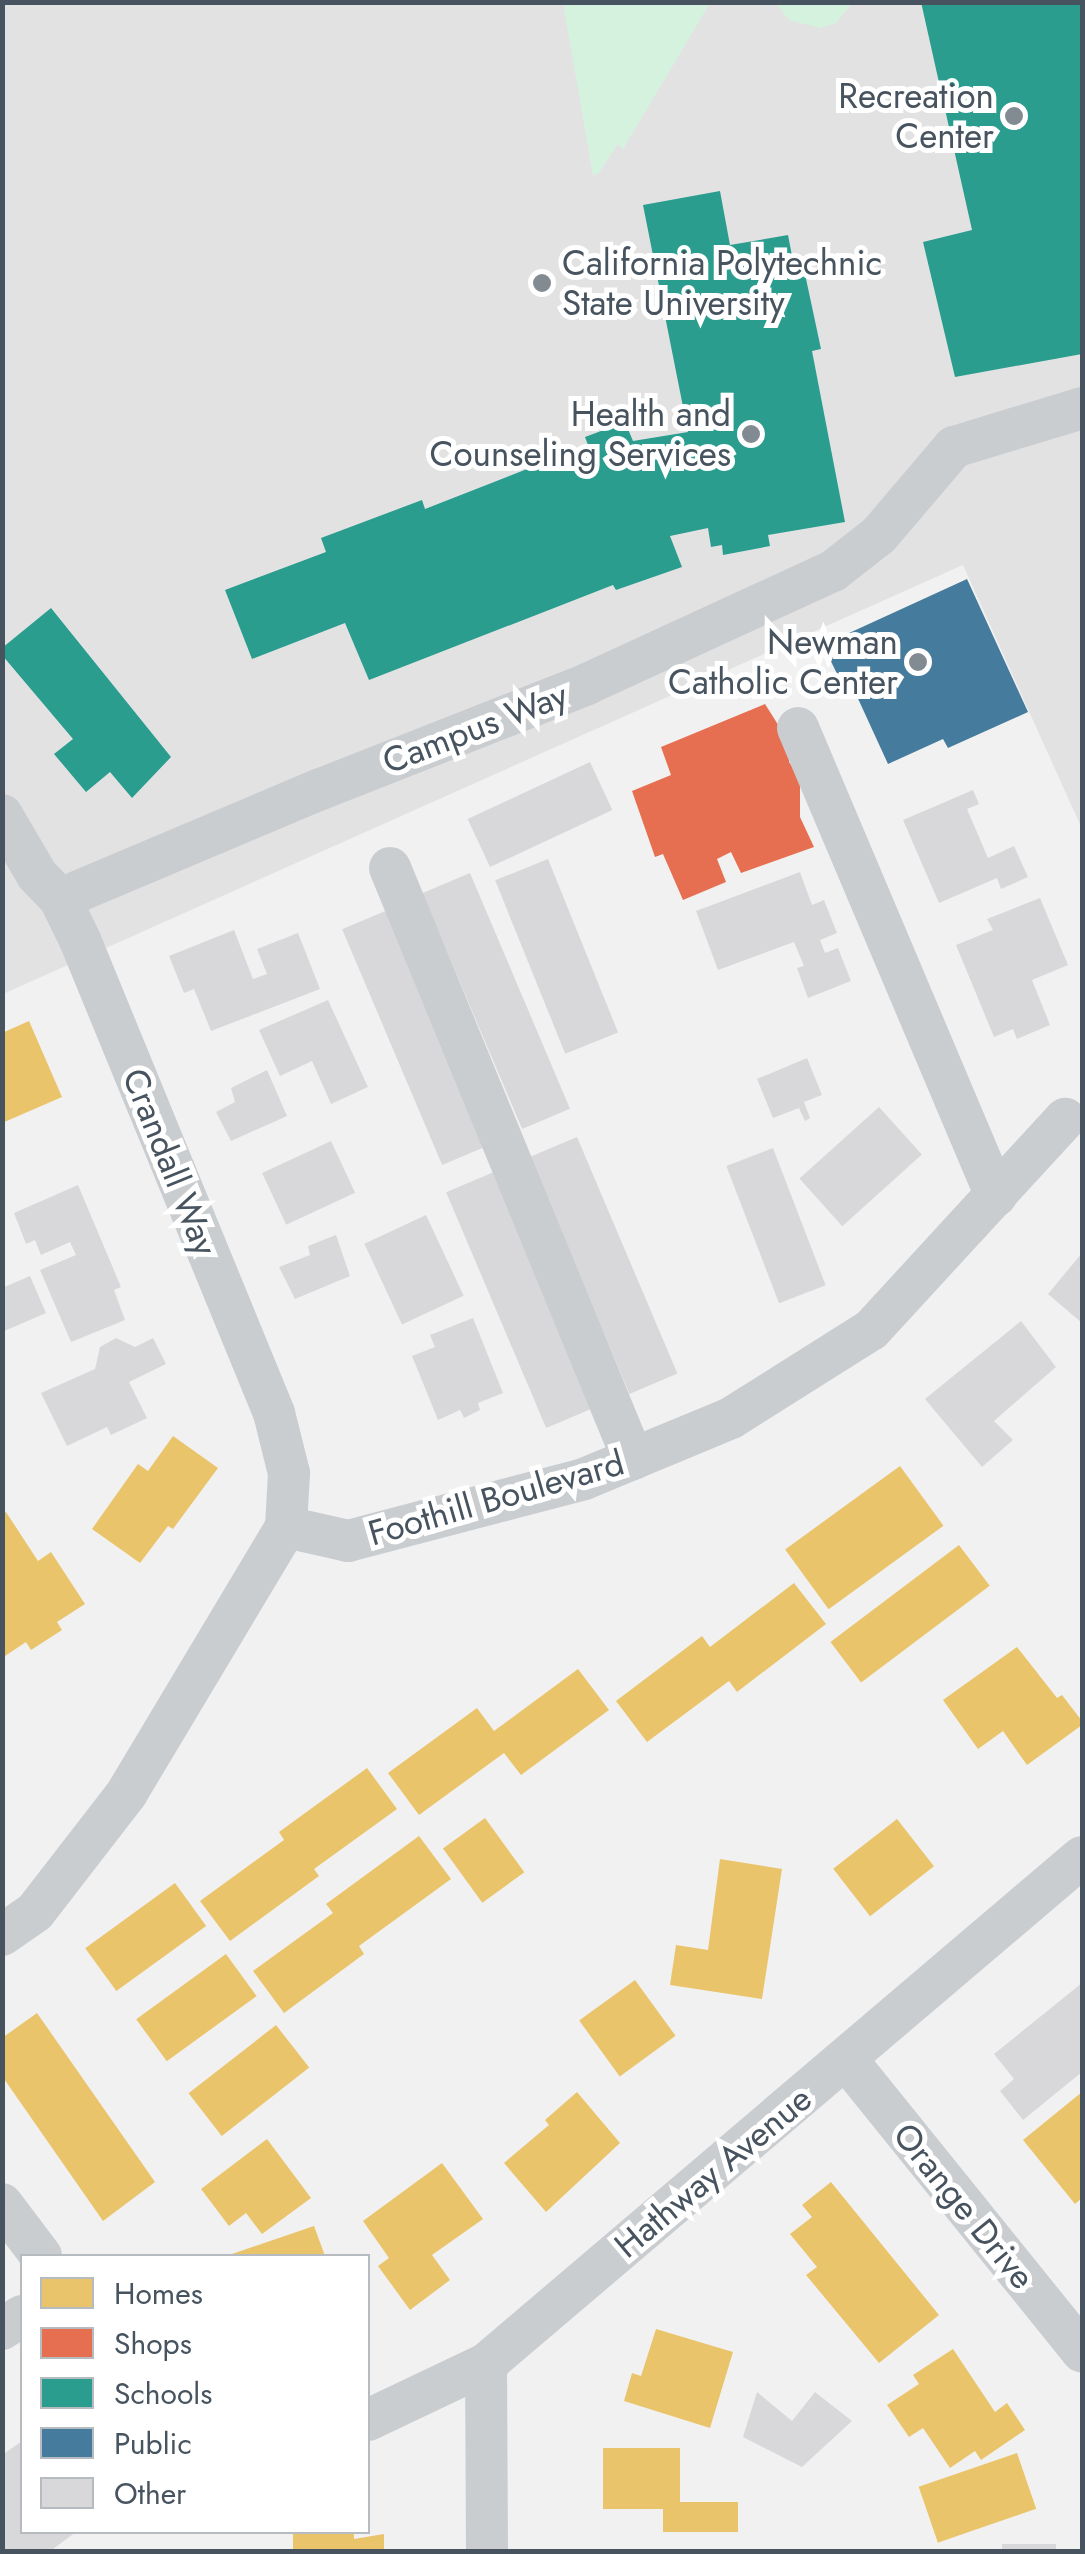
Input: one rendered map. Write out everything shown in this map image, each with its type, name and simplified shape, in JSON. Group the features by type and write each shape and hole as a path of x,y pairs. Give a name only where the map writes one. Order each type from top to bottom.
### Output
{"street":[{"name":"Campus Way","path":"60,899 587,684 833,571 878,535 954,447 1082,408"},
{"path":"798,728 996,1196"},
{"name":"Crandall Way","path":"2,815 37,874 60,899 274,1413 289,1473 286,1527"},
{"path":"390,868 634,1459"},
{"name":"Foothill Boulevard","path":"286,1527 348,1541 584,1479 732,1418 871,1330 1065,1119"},
{"path":"2,1935 36,1912 127,1792 286,1527"},
{"name":"Hathway Avenue","path":"370,2419 486,2364 1082,1858"},
{"name":"Orange Drive","path":"846,2060 1082,2352"},
{"path":"2,2204 40,2254"},
{"path":"486,2364 487,2552"}],"shaded area":[{"name":"California Polytechnic State University","path":"2,3 1082,3 1082,829 963,565 3,994"}],"green space":[{"path":"776,2 852,3 836,23 820,28 789,20"},
{"path":"563,3 710,3 623,149 618,144 598,174 593,175"}],"building: Homes":[{"path":"29,1021 62,1097 2,1123 2,1033"},
{"path":"173,1436 218,1468 173,1529 168,1526 140,1563 92,1529 138,1464 148,1471"},
{"path":"900,1466 943,1526 829,1609 785,1549"},
{"path":"6,1512 38,1561 51,1552 85,1604 57,1622 62,1630 31,1650 26,1642 2,1658 2,1515"},
{"path":"959,1545 990,1586 861,1683 830,1642"},
{"path":"794,1583 826,1624 737,1692 729,1681 647,1742 616,1701 702,1636 710,1647"},
{"path":"1017,1647 1057,1698 1062,1695 1082,1721 1082,1725 1027,1765 1003,1731 978,1749 943,1700"},
{"path":"578,1669 609,1710 521,1775 504,1753 419,1815 388,1773 477,1708 494,1731"},
{"path":"367,1768 397,1809 314,1869 319,1876 230,1941 200,1901 284,1840 279,1832"},
{"path":"485,1818 524,1872 482,1903 443,1849"},
{"path":"897,1819 934,1866 870,1916 833,1869"},
{"path":"419,1836 451,1879 359,1946 364,1954 284,2013 253,1971 333,1913 326,1904"},
{"path":"720,1859 782,1869 762,1999 670,1985 676,1945 708,1950"},
{"path":"175,1883 206,1926 116,1991 85,1948"},
{"path":"226,1954 257,1996 167,2061 136,2019"},
{"path":"635,1980 676,2036 620,2076 579,2021"},
{"path":"37,2013 155,2182 103,2221 2,2076 2,2038"},
{"path":"276,2025 309,2068 222,2136 189,2093"},
{"path":"577,2092 620,2143 546,2212 504,2163 549,2125 545,2120"},
{"path":"1082,2092 1082,2198 1075,2204 1023,2140"},
{"path":"267,2139 311,2198 262,2234 246,2213 229,2226 201,2189"},
{"path":"442,2163 483,2219 432,2255 450,2280 410,2310 378,2266 389,2258 363,2221"},
{"path":"831,2182 939,2315 879,2363 806,2275 817,2267 790,2234 812,2217 802,2205"},
{"path":"314,2226 324,2254 232,2254"},
{"path":"656,2329 733,2352 710,2428 624,2401 632,2373 641,2376"},
{"path":"953,2349 995,2412 1007,2403 1025,2430 981,2460 975,2451 950,2468 923,2428 909,2437 887,2405 919,2384 913,2375"},
{"path":"603,2448 680,2448 680,2502 738,2502 738,2532 663,2532 663,2509 603,2509"},
{"path":"1017,2453 1036,2509 938,2543 919,2487"},
{"path":"293,2534 354,2534 354,2539 384,2534 384,2552 293,2549"}],"building: Shops":[{"path":"765,704 789,742 789,762 800,777 800,817 814,847 741,873 731,852 717,859 726,882 683,900 663,854 655,857 632,791 671,775 661,747"}],"building: Schools":[{"name":"Recreation Center","path":"921,2 1082,2 1082,354 955,377 923,242 972,230"},
{"name":"Health and Counseling Services","path":"720,191 730,245 788,235 796,276 805,274 821,349 812,351 845,522 768,535 770,546 723,555 722,545 711,547 708,528 670,536 682,567 616,590 613,585 369,680 345,623 252,659 225,590 326,552 321,538 422,500 425,509 588,445 585,437 625,422 633,441 688,432 643,205"},
{"path":"51,608 171,757 132,798 110,772 86,792 54,754 73,739 2,655 2,648"}],"building: Public":[{"name":"Newman Catholic Center","path":"967,579 1028,712 948,748 943,739 888,764 849,679 841,682 823,645"}],"building: Other":[{"path":"590,762 612,810 490,867 468,819"},
{"path":"973,790 979,804 967,809 988,858 1014,846 1028,877 1001,889 997,878 939,903 903,820"},
{"path":"548,859 618,1032 565,1054 495,880"},
{"path":"800,872 812,905 824,900 837,933 820,940 825,953 838,948 851,981 808,998 797,968 804,966 794,942 718,970 696,911"},
{"path":"470,873 570,1109 522,1129 422,893"},
{"path":"1040,898 1068,965 1032,980 1050,1025 1017,1039 1013,1029 994,1037 956,945 993,930 987,919"},
{"path":"390,909 490,1145 442,1165 342,929"},
{"path":"234,930 253,979 267,974 257,949 298,933 320,989 211,1031 194,989 184,993 169,956"},
{"path":"328,1000 368,1087 331,1104 312,1061 280,1076 259,1030"},
{"path":"807,1058 822,1095 804,1102 810,1118 805,1121 799,1108 773,1118 757,1079"},
{"path":"267,1070 287,1116 231,1141 216,1112 235,1102 231,1088"},
{"path":"879,1107 922,1155 842,1226 799,1179"},
{"path":"577,1137 677,1374 630,1394 529,1157"},
{"path":"331,1141 355,1193 286,1225 262,1173"},
{"path":"773,1148 826,1285 779,1303 726,1166"},
{"path":"494,1172 594,1408 546,1428 446,1192"},
{"path":"78,1185 121,1287 114,1290 125,1320 71,1342 40,1270 76,1255 70,1242 41,1255 35,1240 26,1244 14,1213"},
{"path":"426,1215 464,1296 402,1324 364,1244"},
{"path":"336,1235 350,1276 295,1299 279,1267 310,1255 308,1246"},
{"path":"1082,1253 1082,1323 1048,1294"},
{"path":"30,1276 46,1313 2,1332 2,1288"},
{"path":"473,1318 503,1393 478,1403 480,1410 464,1418 460,1410 438,1420 412,1356 435,1347 430,1335"},
{"path":"1021,1321 1056,1367 994,1421 1013,1440 982,1467 925,1399"},
{"path":"116,1338 135,1347 153,1338 166,1364 129,1382 147,1418 111,1435 107,1427 67,1446 41,1393 95,1369 100,1347"},
{"path":"1082,1983 1082,2072 1023,2120 1000,2091 1014,2079 994,2054"},
{"path":"757,2392 792,2421 815,2392 852,2421 802,2467 743,2437"},
{"path":"20,2442 20,2534 73,2534 49,2552 5,2552 2,2548 2,2455"},
{"path":"1002,2544 1056,2544 1056,2552 1002,2552"}],"place":[{"name":"Recreation Center","path":"1014,116"},
{"name":"California Polytechnic State University","path":"542,283"},
{"name":"Health and Counseling Services","path":"751,434"},
{"name":"Newman Catholic Center","path":"918,662"}]}
